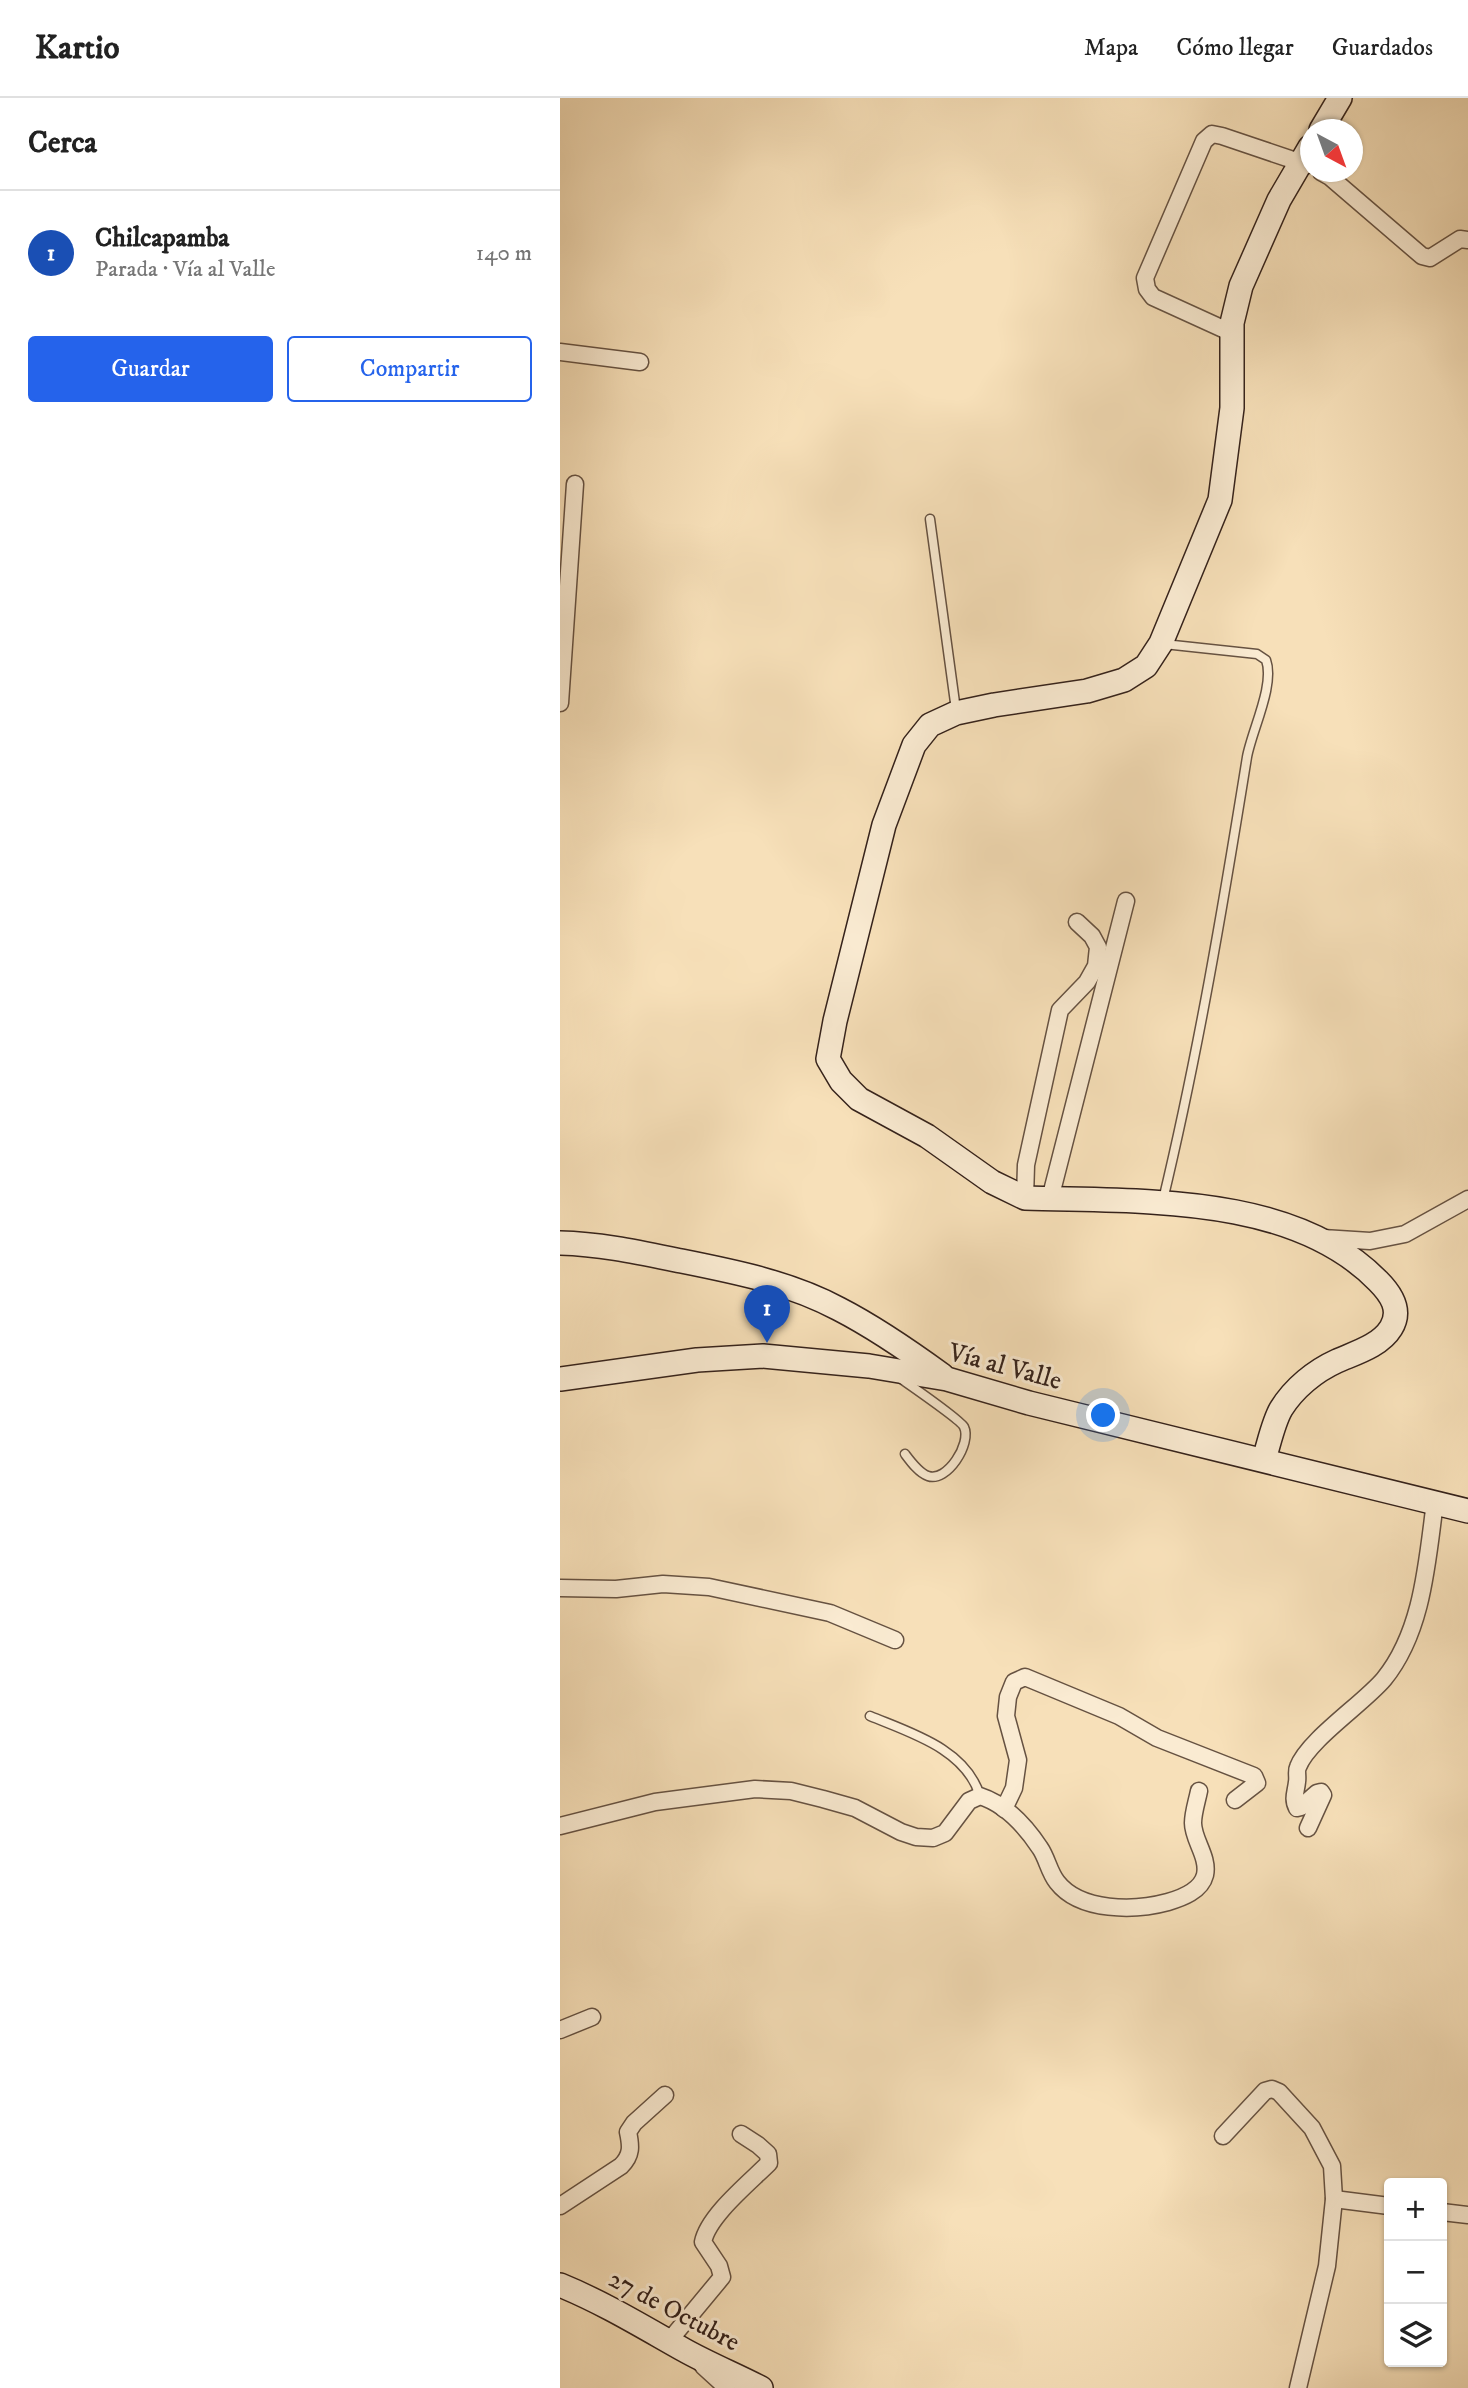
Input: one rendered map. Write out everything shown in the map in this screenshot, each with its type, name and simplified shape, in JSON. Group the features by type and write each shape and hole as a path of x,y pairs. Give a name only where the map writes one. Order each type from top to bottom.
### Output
{"street":[{"path":"1328,119 1340,98"},
{"path":"1232,333 1153,298 1147,289 1145,278 1204,141 1212,134 1300,159"},
{"path":"1264,1459 1281,1410 1305,1380 1334,1362 1370,1346 1391,1328 1396,1309 1389,1293 1366,1268 1317,1238 1263,1219 1203,1206 1025,1198 1008,1192 927,1136 859,1099 841,1081 828,1059 884,825 914,745 930,725 956,713 1087,691 1124,680 1146,666 1161,643 1220,500 1232,408 1232,323 1241,286 1279,200 1300,175"},
{"path":"1337,182 1422,256 1430,258 1460,239 1468,240"},
{"path":"560,352 640,362"},
{"path":"560,703 575,484"},
{"path":"1050,1199 1126,901"},
{"path":"1025,1198 1026,1165 1060,1010 1087,982 1096,966 1097,947 1092,936 1077,922"},
{"path":"1317,1238 1370,1241 1405,1234 1468,1199"},
{"path":"560,1243 626,1249 780,1284 837,1307 895,1340 947,1379"},
{"name":"Vía al Valle","path":"560,1379 697,1360 763,1356 890,1369 947,1379 1042,1406 1468,1511"},
{"path":"1308,1828 1323,1795 1321,1791 1317,1793 1297,1808 1294,1802 1297,1768 1311,1748 1382,1681 1410,1637 1427,1561 1435,1502"},
{"path":"560,1588 616,1589 663,1584 709,1587 830,1613 895,1640"},
{"path":"1003,1809 1014,1788 1018,1760 1006,1716 1008,1697 1014,1682 1024,1677 1119,1716 1157,1738 1254,1776 1256,1783 1235,1800"},
{"path":"560,1826 655,1802 755,1789 791,1791 823,1799 855,1808 901,1832 916,1837 933,1838 945,1833 969,1801 980,1796 992,1800 1003,1809 1040,1848 1057,1882 1072,1894 1091,1903 1121,1909 1182,1898 1199,1886 1205,1874 1205,1860 1192,1824 1199,1791"},
{"path":"560,2030 592,2017"},
{"path":"1223,2136 1265,2091 1272,2089 1279,2092 1312,2128 1332,2166 1334,2199 1327,2266 1298,2388"},
{"path":"560,2206 629,2158 631,2146 628,2132 634,2123 665,2095"},
{"path":"727,2388 677,2346 722,2277 719,2266 703,2242 705,2233 718,2215 769,2163 768,2154 741,2134"},
{"path":"1334,2199 1384,2205"},
{"path":"1447,2213 1468,2215"},
{"name":"27 de Octubre","path":"560,2286 587,2296 677,2346 761,2388"}],"lane":[{"path":"930,519 956,713"},
{"path":"1161,643 1257,654 1266,660 1268,678 1249,749 1203,1017 1162,1204"},
{"path":"890,1369 931,1402 959,1420 966,1429 965,1442 957,1460 941,1476 930,1477 917,1469 905,1454"},
{"path":"870,1716 918,1737 962,1763 976,1782 980,1796"}],"place":[{"name":"Chilcapamba","path":"767,1343"}]}
